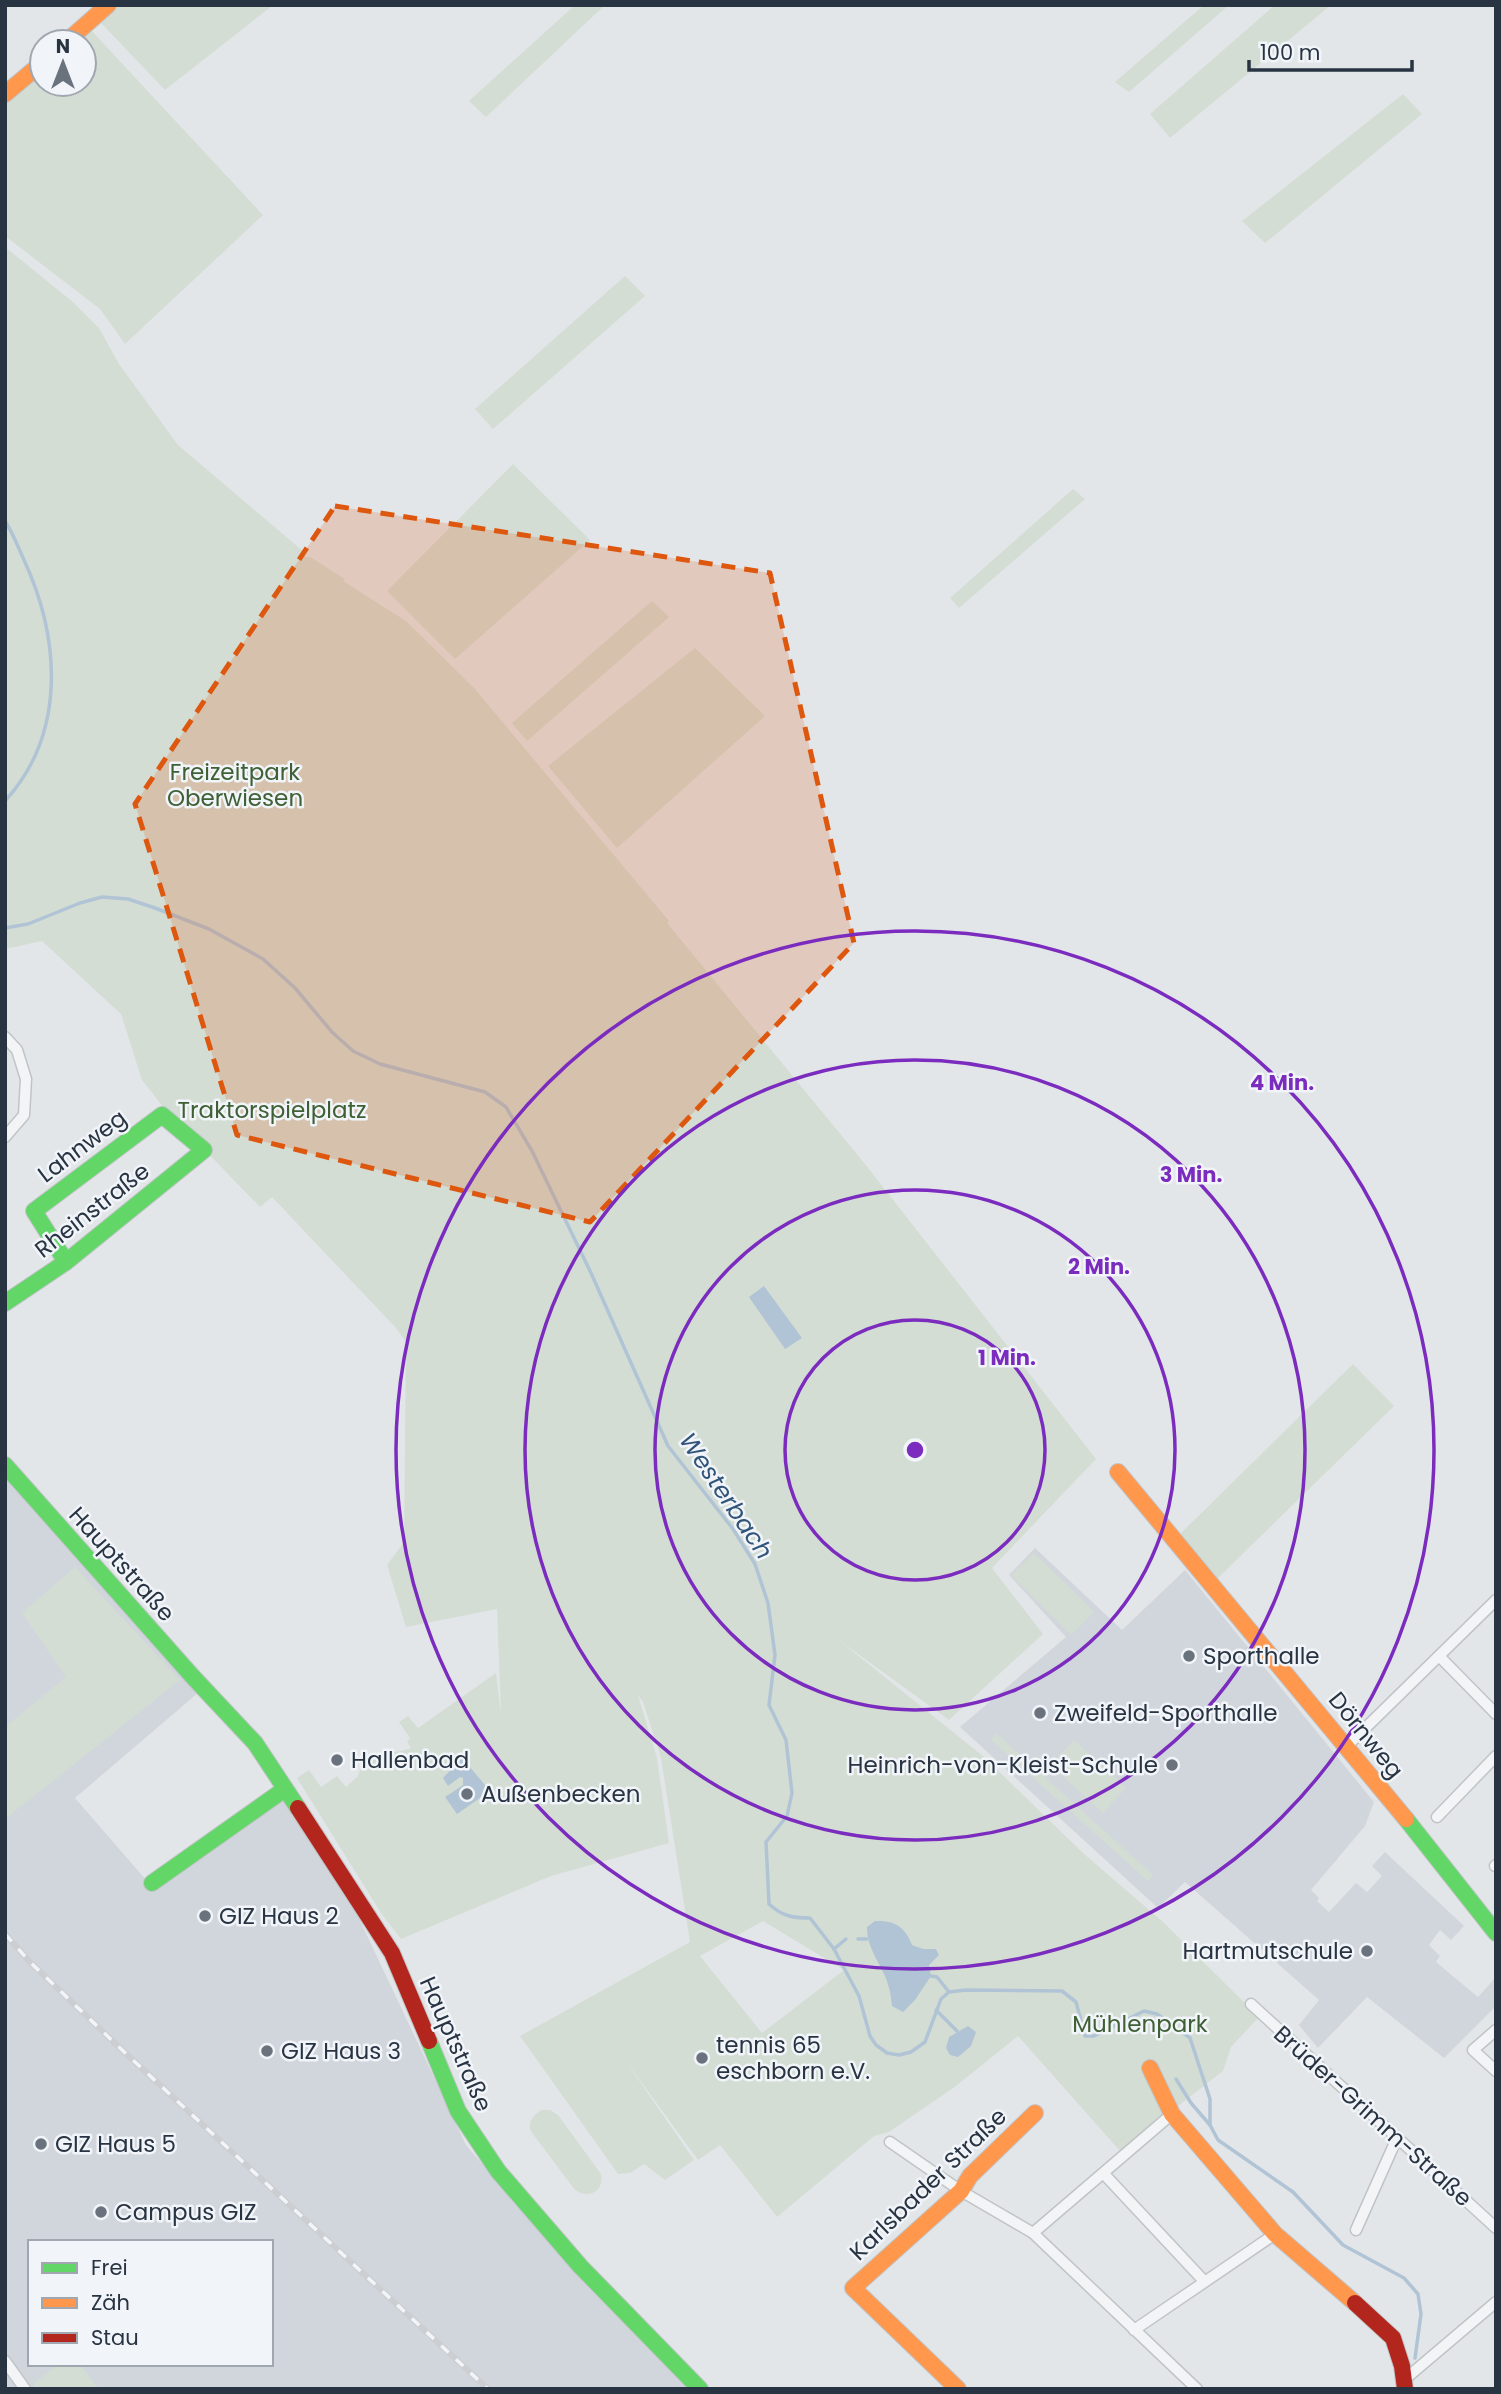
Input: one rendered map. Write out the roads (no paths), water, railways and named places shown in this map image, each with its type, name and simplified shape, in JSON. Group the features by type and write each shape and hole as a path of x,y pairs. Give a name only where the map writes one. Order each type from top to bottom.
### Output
{"street":[{"path":"82,28 108,5"},
{"path":"5,94 28,75"},
{"path":"5,1037 17,1050 26,1079 24,1115 5,1137"},
{"name":"Lahnweg","path":"66,1262 34,1210 162,1115 204,1150"},
{"name":"Rheinstraße","path":"5,1303 66,1262 204,1150"},
{"name":"Hauptstraße","path":"5,1465 193,1677 249,1736 271,1765 391,1953 458,2111 477,2141 498,2171 580,2266 701,2389"},
{"name":"Dörnweg","path":"1118,1472 1496,1933"},
{"path":"1346,1747 1496,1600"},
{"path":"1440,1657 1491,1705 1496,1714"},
{"path":"1437,1817 1496,1756"},
{"path":"152,1883 285,1789"},
{"name":"Brüder-Grimm-Straße","path":"1251,2004 1496,2228"},
{"path":"1496,2030 1473,2050 1496,2070"},
{"path":"1150,2068 1172,2114 1275,2234 1337,2286 1392,2338 1398,2348 1407,2380 1496,2302"},
{"name":"Karlsbader Straße","path":"958,2389 853,2288 961,2191 970,2176 1035,2113"},
{"path":"1032,2233 1172,2114"},
{"path":"1356,2230 1397,2138"},
{"path":"890,2142 961,2191 1032,2233 1197,2389"},
{"path":"1104,2174 1204,2281"},
{"path":"1134,2330 1275,2234"},
{"path":"5,2361 25,2389"}],"water":[{"path":"764,1286 802,1338 785,1349 749,1297"},
{"name":"Außenbecken","path":"462,1758 469,1761 469,1766 490,1791 457,1814 445,1797 463,1785 463,1778 460,1777 448,1786 443,1778"},
{"path":"875,1921 898,1926 906,1933 912,1945 923,1949 936,1949 939,1955 929,1965 931,1976 915,2000 903,2012 892,2006 887,1980 870,1944 867,1927"},
{"path":"968,2026 976,2032 971,2046 958,2057 950,2055 946,2048 949,2037"}],"waterway":[{"name":"Westerbach","path":"5,521 36,590 45,621 51,684 48,715 39,746 25,774 5,801"},
{"name":"Westerbach","path":"5,928 28,924 102,897 128,899 155,908 209,929 263,959 295,988 332,1032 353,1051 380,1064 485,1092 506,1107 532,1151 591,1273 668,1446 733,1529 755,1564 768,1603 775,1655 769,1705 786,1740 792,1793 787,1816 766,1842 769,1904 788,1915 810,1918 834,1949 859,1996 870,2036 876,2045 887,2053 899,2055 911,2052 925,2042 941,1999 949,1992 1062,1991 1076,2002 1085,2036 1094,2036 1144,2011 1157,2014 1190,2038 1210,2099 1210,2125 1218,2140 1293,2192 1343,2245 1404,2278 1418,2294 1421,2314 1415,2358"},
{"path":"834,1949 846,1939"},
{"path":"858,1939 867,1939"},
{"path":"931,1976 937,1977 949,1992"},
{"path":"936,2010 957,2031"},
{"path":"1176,2079 1191,2103 1210,2125"}],"railway":[{"path":"5,1934 30,1962 120,2048 488,2389"}],"place":[{"name":"Sporthalle","path":"1189,1656"},
{"name":"Zweifeld-Sporthalle","path":"1040,1713"},
{"name":"Hallenbad","path":"337,1760"},
{"name":"Heinrich-von-Kleist-Schule","path":"1172,1765"},
{"name":"Außenbecken","path":"467,1794"},
{"name":"GIZ Haus 2","path":"205,1916"},
{"name":"Hartmutschule","path":"1367,1951"},
{"name":"GIZ Haus 3","path":"267,2051"},
{"name":"tennis 65 eschborn e.V.","path":"702,2058"},
{"name":"GIZ Haus 5","path":"41,2144"},
{"name":"Campus GIZ","path":"101,2212"}],"park label":[{"name":"Freizeitpark Oberwiesen","path":"235,785"},
{"name":"Traktorspielplatz","path":"272,1110"},
{"name":"Mühlenpark","path":"1140,2024"}]}
